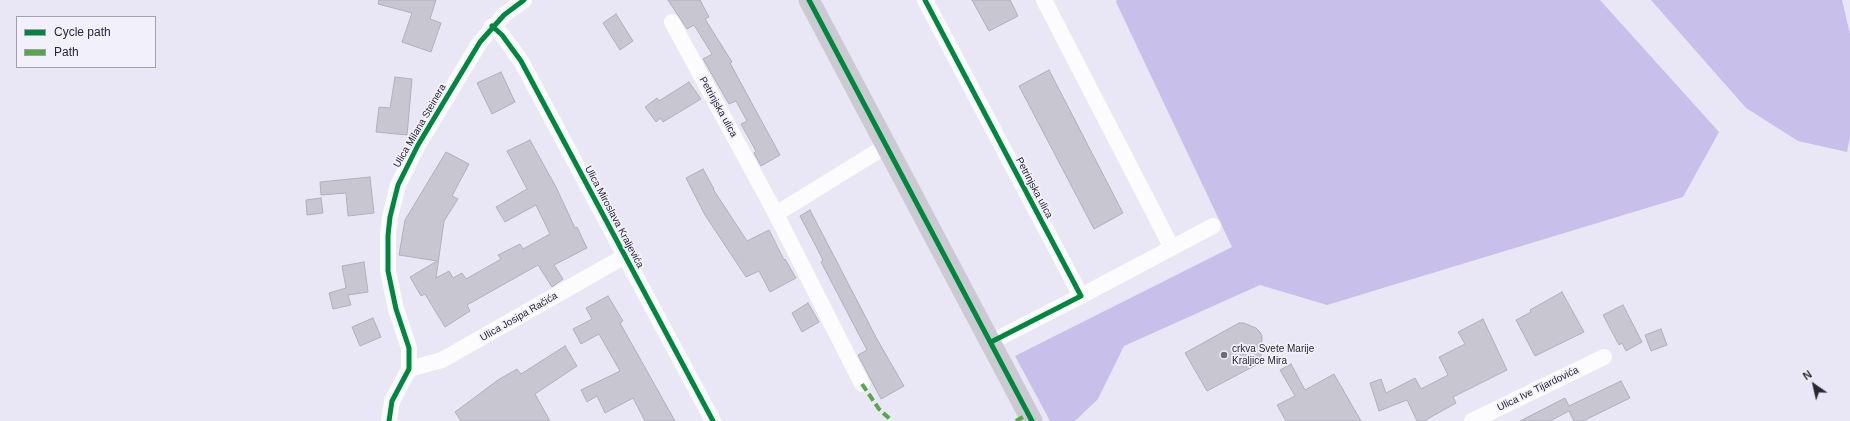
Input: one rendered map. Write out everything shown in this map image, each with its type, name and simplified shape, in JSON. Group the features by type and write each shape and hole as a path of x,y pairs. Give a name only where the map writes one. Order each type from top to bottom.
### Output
{"main road":[{"path":"809,0 1032,421"}],"street":[{"name":"Ulica Milana Steinera","path":"389,421 392,401 409,369 409,348 396,309 388,271 388,235 394,200 403,173 418,145 480,42 492,26 524,0"},
{"name":"Petrinjska ulica","path":"925,0 1081,296"},
{"path":"1044,0 1172,248"},
{"name":"Petrinjska ulica","path":"672,22 776,214 862,384"},
{"name":"Ulica Miroslava Kraljevića","path":"492,26 502,35 520,61 713,421"},
{"path":"776,214 886,146"},
{"path":"991,342 1213,226"},
{"name":"Ulica Josipa Račića","path":"409,369 438,362 625,256"},
{"name":"Ulica Ive Tijardovića","path":"1472,421 1604,357"}],"shaded area":[{"path":"1117,0 1600,0 1719,132 1683,197 1327,305 1260,285 1124,346 1098,399 1075,421 1050,421 1015,356 1232,247 1116,2"},
{"path":"1651,0 1842,0 1850,34 1850,137 1847,152 1798,141 1746,108"}],"building":[{"path":"379,0 436,0 430,19 441,23 431,52 402,42 412,13 378,4"},
{"path":"668,0 700,0 709,17 705,19 732,62 730,63 780,155 761,166 754,153 756,151 741,124 747,121 736,101 729,104 703,59 712,54 694,25 687,29"},
{"path":"972,0 1010,0 1018,16 989,31"},
{"path":"616,14 633,41 620,50 603,23"},
{"path":"1049,70 1123,213 1094,229 1019,86"},
{"path":"501,72 515,102 492,114 477,83"},
{"path":"395,77 412,79 407,135 376,132 379,107 390,108"},
{"path":"689,82 701,99 663,122 661,118 656,122 645,107 657,98 659,101"},
{"path":"530,140 556,187 575,228 577,227 587,248 554,265 563,279 552,287 538,265 467,305 470,311 445,327 425,294 421,296 410,277 437,261 399,255 405,220 446,152 469,164 452,196 458,199 444,221 436,278 449,271 453,278 462,273 466,279 501,259 498,255 520,244 523,249 550,234 536,205 505,222 496,207 527,189 507,151"},
{"path":"703,169 713,189 747,241 769,230 784,260 785,259 796,278 770,292 759,271 746,277 705,215 686,178"},
{"path":"370,177 374,213 348,216 346,193 321,195 320,182"},
{"path":"321,198 323,213 307,215 306,200"},
{"path":"810,210 878,341 904,386 881,399 858,355 867,350 821,262 823,260 800,216"},
{"path":"364,262 368,292 348,295 351,305 333,309 329,293 346,288 342,266"},
{"path":"1562,292 1584,332 1535,356 1516,320 1531,312 1530,310"},
{"path":"608,296 623,321 620,323 675,421 645,421 633,398 605,413 597,396 587,402 581,390 620,371 599,334 581,344 573,329 592,319 586,308"},
{"path":"808,303 819,322 802,332 792,313"},
{"path":"1623,305 1642,342 1626,351 1622,343 1619,345 1603,315"},
{"path":"373,318 381,337 360,346 352,327"},
{"path":"1483,319 1507,370 1453,397 1456,403 1424,421 1417,421 1407,400 1379,411 1370,383 1381,379 1386,393 1415,378 1421,389 1448,375 1439,357 1465,344 1458,332"},
{"name":"crkva Svete Marije Kraljice Mira","path":"1239,323 1244,323 1256,328 1260,332 1262,336 1261,357 1256,365 1207,391 1185,353"},
{"path":"1661,329 1667,345 1651,351 1645,335"},
{"path":"565,346 577,366 535,394 550,421 461,421 455,412 498,380 517,369 521,374"},
{"path":"1291,364 1305,390 1334,374 1361,421 1286,421 1277,405 1295,396 1280,370"},
{"path":"1621,381 1630,398 1583,421 1574,421 1569,411 1550,421 1520,421 1565,398 1569,406"}],"marked path":[{"path":"862,384 879,409 892,421"},
{"path":"1016,421 1028,414"}],"cycle path":[{"path":"389,421 392,401 409,369 409,348 396,309 388,271 388,235 390,217 398,185 418,145 480,42 504,15 524,0"},
{"path":"809,0 1032,421"},
{"path":"925,0 1081,296 991,342"},
{"path":"492,26 502,35 521,61 713,421"}],"place":[{"name":"crkva Svete Marije Kraljice Mira","path":"1224,355"}]}
